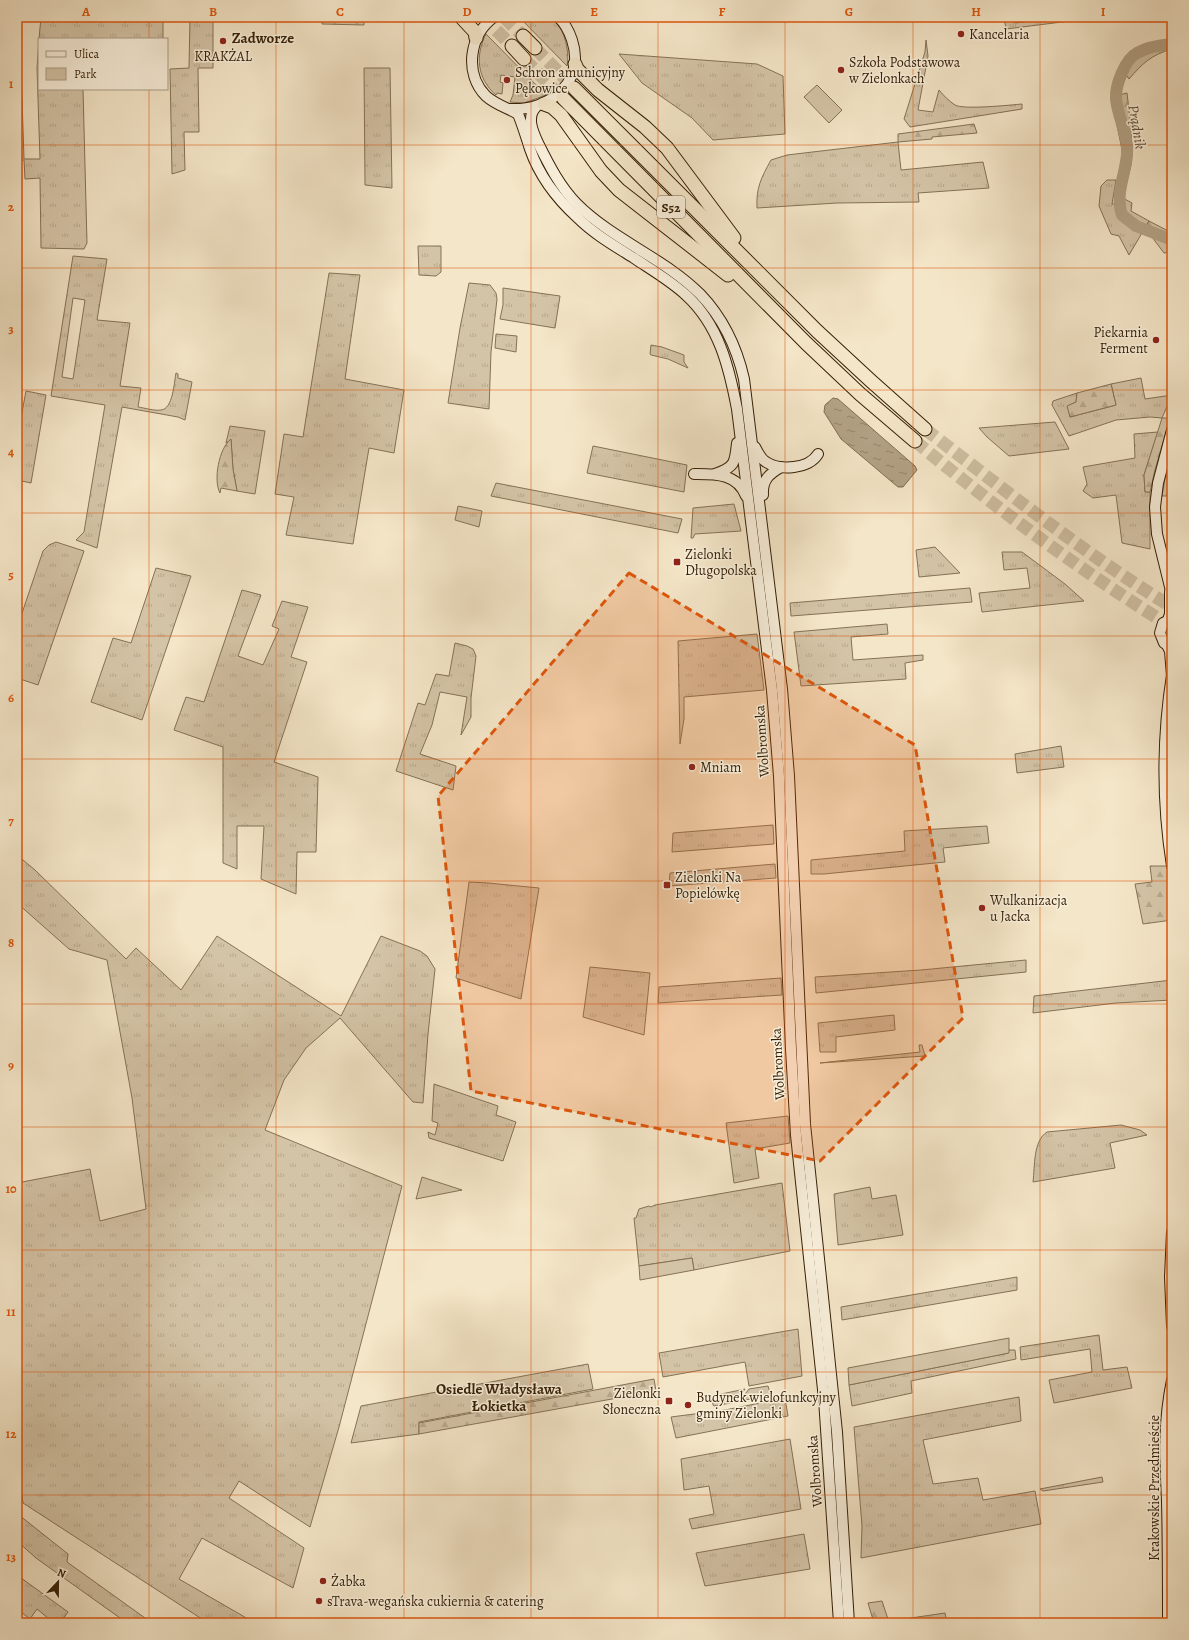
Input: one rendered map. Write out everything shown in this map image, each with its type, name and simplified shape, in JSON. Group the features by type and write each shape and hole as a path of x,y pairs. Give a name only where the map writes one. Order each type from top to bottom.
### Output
{"highway":[{"path":"462,17 475,32 476,38"},
{"path":"522,36 535,48"},
{"path":"512,46 524,59"},
{"path":"575,64 577,69 598,90 645,127 667,148 763,277"},
{"name":"S52","path":"574,88 763,277 871,381 925,429"},
{"name":"S52","path":"563,98 779,316 860,394 915,441"},
{"path":"540,105 552,107 561,115 601,171 619,190 694,247 779,316"}],"main road":[{"path":"494,17 485,25 476,38 473,48 472,63 477,83 486,96 510,109 523,109 540,105 553,99 563,89 570,77 575,64 575,50 565,25 558,17"},
{"path":"540,105 532,111 530,117 534,134 554,175 569,194 596,221 671,270 694,289 720,320 735,348 741,366 747,398 762,519"},
{"name":"Wolbromska","path":"510,109 518,114 536,163 544,179 560,199 578,219 656,272 687,296 709,323 723,350 728,368 739,429 772,690 779,776 796,1135 824,1399 839,1623"},
{"path":"715,474 727,470 733,464 739,429"},
{"path":"1172,430 1158,483 1155,507 1157,534 1171,594 1170,619 1163,623 1160,631 1162,641 1169,646 1172,676 1165,756 1167,833 1172,866"},
{"path":"752,441 762,460 782,467 799,466 812,461 818,454"},
{"path":"762,519 763,488 765,481 771,473 782,467"},
{"path":"694,474 715,474 728,477 738,483 745,492 749,504"},
{"name":"Wolbromska","path":"762,519 785,725 806,1124 838,1432 850,1623"},
{"path":"1172,1232 1170,1277 1172,1326"},
{"name":"Krakowskie Przedmieście","path":"1168,1623 1164,1436 1166,1413 1172,1380"}],"highlighted area":[{"path":"629,573 915,745 963,1018 820,1161 471,1091 438,796"}],"green space":[{"path":"544,16 553,20 558,25 562,31 568,53 567,66 519,17"},
{"path":"41,17 163,17 163,38 39,38"},
{"path":"190,17 213,17 213,68 198,68 199,132 184,132 185,170 172,174 170,69 189,68"},
{"path":"322,17 364,17 364,25 322,24"},
{"path":"1004,17 1013,17 1015,23 1032,21 1032,17 1070,17 1070,21 1006,29"},
{"path":"486,34 546,95 524,103 510,102 513,95 515,77 501,75 500,82 503,83 502,94 497,93 496,95 490,89 482,74 479,58 482,42"},
{"path":"1172,39 1172,49 1158,54 1148,60 1129,79 1127,76 1114,82 1126,61 1139,49 1150,44"},
{"path":"926,40 928,56 918,110 933,112 939,90 955,105 967,107 987,107 1022,104 1022,109 910,127 904,119 925,52"},
{"path":"38,54 38,90 83,90 87,243 84,249 41,248 40,178 25,179 24,160 17,160 17,69 21,69 24,159 40,159 37,68"},
{"path":"619,54 757,64 783,76 785,134 713,140 692,118 642,83"},
{"path":"364,68 390,68 392,188 365,185"},
{"path":"817,85 842,110 829,123 804,97"},
{"path":"1127,93 1131,128 1131,165 1123,198 1116,199 1124,159 1111,97"},
{"path":"974,124 977,133 898,142 898,134"},
{"path":"898,142 901,170 983,162 989,188 918,193 919,202 837,203 757,208 757,195 760,183 771,160 787,155"},
{"path":"1107,180 1116,180 1112,204 1116,204 1116,199 1123,198 1132,203 1131,211 1149,221 1129,255 1119,236 1111,234 1099,206 1101,186"},
{"path":"1149,221 1172,233 1172,252 1164,253 1149,233 1143,231"},
{"path":"418,246 441,246 441,272 436,276 419,275"},
{"path":"73,256 107,259 97,320 130,323 120,386 141,388 138,407 161,410 165,409 168,405 174,389 176,373 178,374 178,378 192,382 185,420 178,417 122,407 97,548 76,540 84,532 105,405 51,396","holes":["73,298 85,300 73,379 62,377"]},
{"path":"329,273 360,275 345,379 404,390 394,453 369,448 353,544 286,535 294,497 275,494 284,434 303,437"},
{"path":"469,283 490,285 496,293 497,299 491,352 489,409 448,403"},
{"path":"503,288 560,296 555,328 500,319 503,305"},
{"path":"496,334 517,336 516,352 495,348"},
{"path":"651,345 662,347 684,355 684,362 688,368 668,359 651,355"},
{"path":"1141,378 1145,399 1172,395 1162,418 1150,417 1116,420 1069,436 1052,405 1053,401 1077,393 1076,402 1068,406 1070,417 1116,405 1111,384"},
{"path":"1111,384 1116,405 1070,417 1067,406 1076,402 1077,393"},
{"path":"26,391 46,395 31,483 17,480 17,439"},
{"path":"1162,418 1170,418 1150,492 1145,492 1144,475"},
{"path":"1055,422 1069,449 1009,456 979,428"},
{"path":"230,426 265,431 255,494 237,491 233,469 231,440 226,443"},
{"path":"1158,432 1144,475 1145,492 1150,492 1150,549 1122,543 1116,495 1093,498 1083,491 1087,484 1083,467 1135,458 1134,434"},
{"path":"231,439 233,469 237,491 221,488 220,493 217,480 218,464 223,449"},
{"path":"593,446 687,465 684,492 587,473"},
{"path":"1172,451 1170,491 1172,491 1172,496 1162,496 1165,478"},
{"path":"496,483 682,519 678,533 491,496"},
{"path":"734,504 741,531 695,534 693,538 691,538 693,508"},
{"path":"458,506 482,511 479,527 455,520"},
{"path":"56,542 84,551 38,685 17,678 17,628 43,551 49,545"},
{"path":"935,547 960,573 919,577 916,550"},
{"path":"1002,552 1022,552 1065,584 1084,601 982,612 979,593 1030,588 1027,568 1004,570"},
{"path":"156,568 191,576 142,720 91,702 113,638 131,643"},
{"path":"970,588 972,602 791,616 790,603"},
{"path":"242,590 261,595 238,656 263,665 279,629 272,626 282,601 308,607 291,657 307,662 274,762 318,777 316,852 297,852 296,894 261,879 264,826 237,826 237,869 223,863 223,747 174,730 186,697 204,702"},
{"path":"887,624 888,634 851,637 853,660 923,655 923,660 905,663 906,679 801,686 794,632"},
{"path":"757,634 764,690 684,697 684,719 680,744 678,641"},
{"path":"455,643 473,649 476,656 471,698 471,717 461,735 467,697 440,692 432,725 420,754 456,766 453,790 396,771 418,703 425,705 436,674 449,676"},
{"path":"1061,746 1064,767 1017,773 1015,754"},
{"path":"773,825 774,844 672,852 673,833"},
{"path":"987,826 989,843 943,848 945,862 811,874 811,860 905,851 904,831"},
{"path":"17,855 35,870 126,959 136,948 181,990 217,936 341,1016 381,936 420,951 427,956 435,969 423,1103 413,1102 340,1018 306,1048 284,1080 265,1130 402,1186 339,1427 310,1527 239,1481 229,1498 304,1548 293,1588 202,1538 179,1579 255,1623 208,1623 23,1503 17,1461 17,1183 90,1169 100,1221 146,1209 132,1098 107,960 69,949 17,903"},
{"path":"775,864 776,878 669,886 670,873"},
{"path":"1150,866 1168,866 1172,899 1172,920 1143,924 1135,884 1152,882"},
{"path":"469,882 539,888 521,999 456,978"},
{"path":"1026,960 1026,972 816,993 815,977 921,970"},
{"path":"590,967 650,973 644,1035 583,1017"},
{"path":"781,978 782,995 658,1003 659,987"},
{"path":"1172,980 1172,1000 1116,1003 1033,1013 1034,996"},
{"path":"894,1015 895,1030 836,1037 836,1052 820,1052 818,1023"},
{"path":"919,1045 922,1045 925,1056 820,1063 920,1052"},
{"path":"434,1084 498,1106 496,1115 516,1122 503,1161 429,1138 428,1132 435,1135 438,1123 432,1121"},
{"path":"788,1116 790,1143 755,1149 759,1178 734,1183 726,1123"},
{"path":"1121,1125 1140,1130 1147,1135 1110,1143 1115,1168 1033,1182 1037,1148 1042,1136 1047,1132"},
{"path":"422,1177 462,1190 416,1199"},
{"path":"782,1183 790,1251 694,1270 692,1258 639,1266 634,1218 636,1218 639,1209"},
{"path":"870,1187 872,1199 896,1195 903,1235 838,1245 834,1194"},
{"path":"692,1258 694,1270 640,1280 639,1266"},
{"path":"1017,1277 1017,1290 842,1320 841,1307"},
{"path":"798,1329 802,1376 749,1386 745,1362 663,1377 659,1353"},
{"path":"1099,1335 1103,1370 1127,1367 1132,1388 1054,1403 1049,1380 1092,1372 1090,1349 1021,1360 1020,1347"},
{"path":"1009,1338 1009,1353 849,1385 848,1368"},
{"path":"1009,1350 1015,1350 1016,1359 911,1381 912,1393 852,1406 849,1385 1008,1353"},
{"path":"588,1364 593,1389 419,1422 419,1434 351,1443 361,1406"},
{"path":"654,1379 656,1391 419,1434 419,1423"},
{"path":"768,1386 770,1393 768,1396 740,1401 749,1389"},
{"path":"745,1389 736,1402 713,1405 712,1396"},
{"path":"1019,1397 1021,1421 923,1440 933,1484 978,1478 983,1500 1035,1491 1041,1524 861,1558 862,1526 854,1427"},
{"path":"785,1398 788,1416 676,1438 671,1417 725,1410"},
{"path":"790,1439 801,1509 692,1529 689,1519 714,1514 709,1486 684,1490 681,1459"},
{"path":"1102,1477 1103,1482 1043,1491 1040,1489"},
{"path":"19,1515 68,1554 67,1562 152,1623 127,1623 36,1558 17,1541 17,1518"},
{"path":"804,1534 810,1569 705,1586 696,1553"},
{"path":"17,1575 68,1612 60,1623 54,1623 37,1609 30,1619 17,1609"},
{"path":"882,1601 889,1622 911,1618 912,1623 874,1623 868,1603"},
{"path":"945,1613 947,1623 912,1623 911,1618"}],"water":[{"path":"833,398 838,399 915,466 917,470 903,487 898,487 841,439 824,412 825,405"}],"waterway":[{"name":"Prądnik","path":"1172,44 1150,48 1133,56 1122,73 1116,94 1127,148 1126,163 1120,192 1120,207 1122,215 1136,226 1172,240"}],"tunnel":[{"path":"483,17 512,46"},
{"path":"504,17 523,36"},
{"path":"535,48 574,88"},
{"path":"524,59 563,98"},
{"path":"925,429 1077,544 1108,566 1172,607"},
{"path":"915,441 1008,515 1105,584 1172,627"}],"place":[{"name":"Kancelaria","path":"961,34"},
{"name":"KRAKŻAL","path":"223,41"},
{"name":"Szkoła Podstawowa w Zielonkach","path":"841,70"},
{"name":"Schron amunicyjny Pękowice","path":"507,80"},
{"name":"Piekarnia Ferment","path":"1156,340"},
{"name":"Zielonki Długopolska","path":"677,562"},
{"name":"Mniam","path":"692,767"},
{"name":"Zielonki Na Popielówkę","path":"667,885"},
{"name":"Wulkanizacja u Jacka","path":"982,908"},
{"name":"Zielonki Słoneczna","path":"669,1401"},
{"name":"Budynek wielofunkcyjny gminy Zielonki","path":"688,1405"},
{"name":"Żabka","path":"323,1581"},
{"name":"sTrava-wegańska cukiernia & catering","path":"319,1601"}],"district":[{"name":"Zadworze","path":"263,38"},
{"name":"Osiedle Władysława Łokietka","path":"499,1398"}]}
